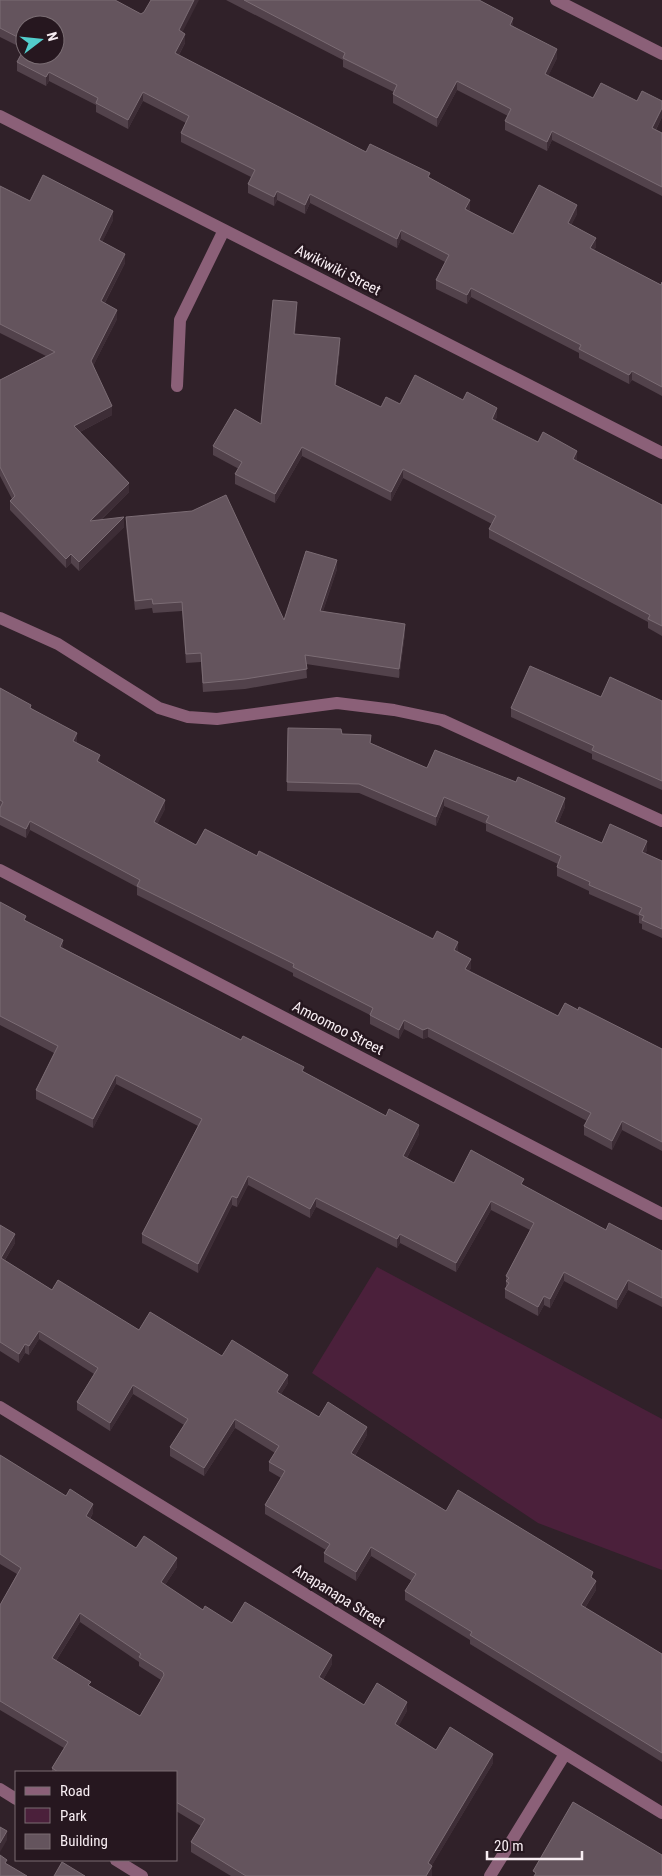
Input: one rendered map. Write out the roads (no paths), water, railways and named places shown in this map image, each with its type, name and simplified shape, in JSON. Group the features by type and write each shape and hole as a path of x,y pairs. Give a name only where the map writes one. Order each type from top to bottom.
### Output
{"street":[{"path":"556,0 662,54"},
{"name":"Awikiwiki Street","path":"0,116 662,453"},
{"path":"177,386 180,320 224,230"},
{"path":"0,618 58,644 160,708 188,717 217,719 338,703 419,714 442,720 662,821"},
{"name":"Amoomoo Street","path":"0,870 662,1214"},
{"name":"Anapanapa Street","path":"0,1407 662,1813"},
{"path":"490,1876 565,1754"},
{"path":"0,1789 15,1798"},
{"path":"118,1861 142,1876"}]}
